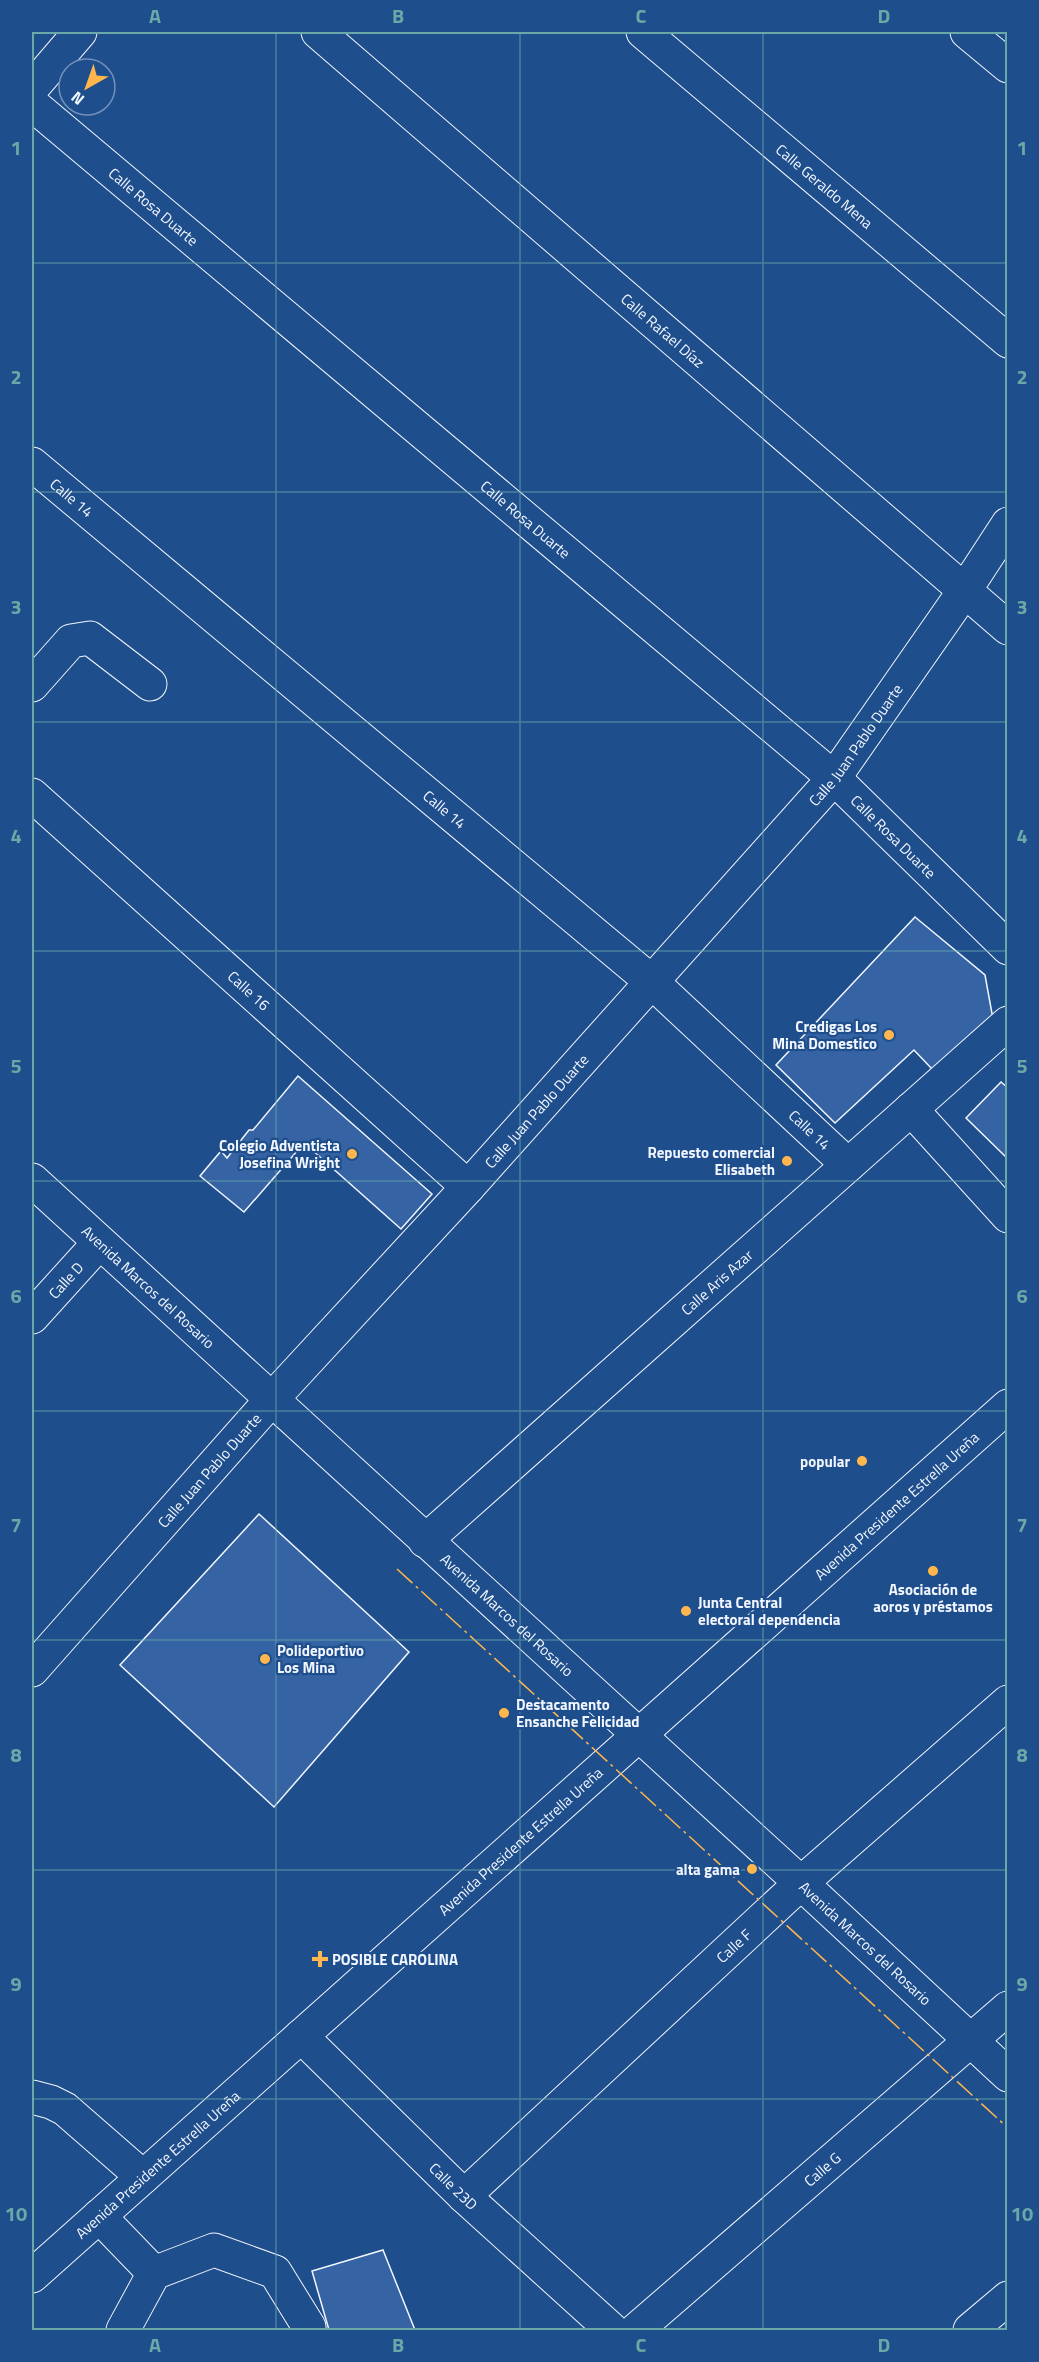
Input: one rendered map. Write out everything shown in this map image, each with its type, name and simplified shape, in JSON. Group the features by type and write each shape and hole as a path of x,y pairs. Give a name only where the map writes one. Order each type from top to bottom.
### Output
{"street":[{"path":"32,88 80,32"},
{"name":"Calle Rafael Díaz","path":"318,32 1008,628"},
{"name":"Calle Geraldo Mena","path":"643,32 1008,341"},
{"path":"967,32 1008,66"},
{"name":"Calle Rosa Duarte","path":"32,104 834,777 1008,948"},
{"name":"Calle 14","path":"32,464 652,982 848,1165"},
{"name":"Calle Juan Pablo Duarte","path":"32,1670 272,1399 468,1187 834,777 965,590 1008,524"},
{"path":"32,685 71,641 90,638 150,684"},
{"name":"Calle 16","path":"32,795 468,1187"},
{"name":"Calle Aris Azar","path":"425,1541 1008,1023"},
{"path":"911,1109 1008,1216"},
{"name":"Avenida Marcos del Rosario","path":"32,1180 640,1735 1008,2075"},
{"name":"Calle D","path":"32,1317 99,1243"},
{"name":"Avenida Presidente Estrella Ureña","path":"32,2276 1008,1406"},
{"name":"Calle F","path":"464,2196 801,1883 1008,1702"},
{"name":"Calle G","path":"636,2331 1008,2008"},
{"name":"Calle 23D","path":"301,2036 464,2196 612,2331"},
{"path":"32,2097 65,2109 143,2177"},
{"path":"99,2216 154,2273"},
{"path":"122,2330 154,2273 214,2250 275,2272 309,2327 308,2331"},
{"path":"970,2331 1008,2298"}],"building":[{"name":"Credigas Los Mina Domestico","path":"915,917 985,975 993,1019 932,1069 914,1050 835,1123 776,1065"},
{"name":"Colegio Adventista Josefina Wright","path":"298,1076 432,1194 401,1229 312,1150 298,1150 244,1212 200,1176 221,1151 227,1158"},
{"path":"1001,1082 1008,1088 1008,1159 966,1118"},
{"name":"Polideportivo Los Mina","path":"259,1514 409,1652 274,1807 120,1665"},
{"path":"383,2250 415,2330 329,2330 312,2271"}],"power":[{"path":"397,1569 1008,2128"}],"place":[{"name":"Credigas Los Mina Domestico","path":"889,1035"},
{"name":"Colegio Adventista Josefina Wright","path":"352,1154"},
{"name":"Repuesto comercial Elisabeth","path":"787,1161"},
{"name":"popular","path":"862,1461"},
{"name":"Asociación de aoros y préstamos","path":"933,1571"},
{"name":"Junta Central electoral dependencia","path":"686,1611"},
{"name":"Polideportivo Los Mina","path":"265,1659"},
{"name":"Destacamento Ensanche Felicidad","path":"504,1713"},
{"name":"alta gama","path":"752,1869"},
{"name":"POSIBLE CAROLINA","path":"320,1959"}]}
